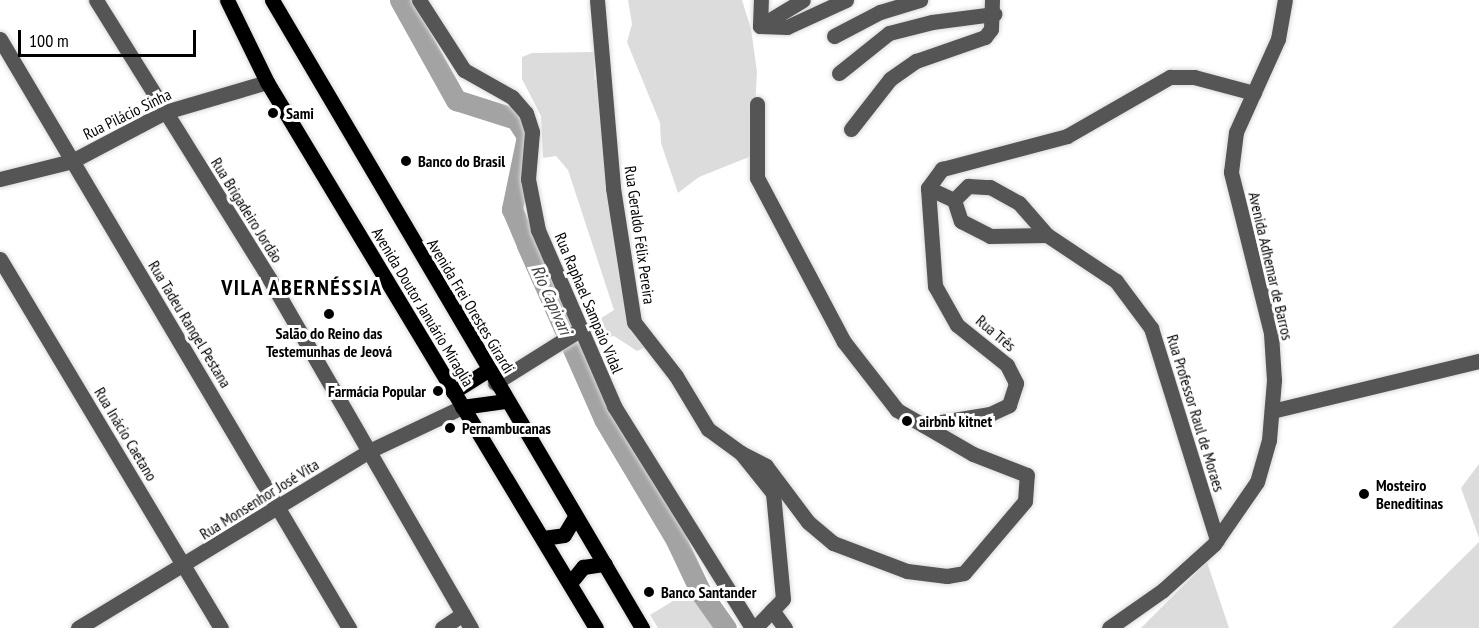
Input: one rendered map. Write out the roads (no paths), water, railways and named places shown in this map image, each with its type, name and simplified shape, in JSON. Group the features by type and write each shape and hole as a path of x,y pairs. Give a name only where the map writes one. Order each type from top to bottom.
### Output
{"main road":[{"name":"Avenida Doutor Januário Miraglia","path":"227,0 267,82 596,628"},
{"name":"Avenida Frei Orestes Girardi","path":"272,0 505,401 642,628"},
{"path":"453,392 491,376"},
{"path":"462,408 505,401"},
{"path":"543,538 564,535 575,517"},
{"path":"570,583 583,567 604,564"}],"street":[{"name":"Rua Brigadeiro Jordão","path":"96,0 369,451 471,628"},
{"name":"Rua Raphael Sampaio Vidal","path":"419,0 464,70 512,97 526,113 532,132 528,179 538,230 579,330 614,406 754,628"},
{"name":"Rua Geraldo Félix Pereira","path":"597,0 613,188 634,322 676,376 708,429 741,453 773,493 783,599 754,628"},
{"path":"760,26 761,0"},
{"path":"760,26 803,0"},
{"path":"760,26 787,27 846,0"},
{"path":"834,36 880,12 920,0"},
{"name":"Avenida Adhemar de Barros","path":"1109,628 1163,590 1217,540 1257,482 1272,411 1271,333 1231,172 1236,132 1278,39 1285,0"},
{"path":"839,73 889,33 986,7 992,29 985,37 916,61 890,79 851,129"},
{"name":"Rua Tadeu Rangel Pestana","path":"0,39 349,628"},
{"path":"1047,235 990,236 961,221 954,200 928,188 942,169 1067,135 1170,77 1194,77 1254,93"},
{"name":"Rua Pilácio Sinha","path":"0,180 72,161 165,112 267,82"},
{"path":"741,453 766,466 808,522 833,543 907,571 947,576 964,573 1025,501 1027,475 973,454 897,410 844,342 757,178 757,104"},
{"name":"Rua Professor Raul de Moraes","path":"954,200 968,186 990,187 1019,203 1047,235 1116,281 1152,328 1217,540"},
{"name":"Rua Três","path":"923,425 990,414 1009,405 1016,383 1007,365 957,325 935,286 928,188"},
{"name":"Rua Inácio Caetano","path":"0,259 221,628"},
{"path":"491,376 551,348 579,330"},
{"path":"1272,411 1479,362"},
{"name":"Rua Monsenhor José Vita","path":"78,628 279,509 369,451 462,408"},
{"path":"772,610 785,628"},
{"path":"442,628 463,614"}],"waterway":[{"name":"Rio Capivari","path":"400,0 456,100 516,119 527,136 512,209 604,419 676,540 701,593 726,628"}],"place":[{"name":"Sami","path":"273,113"},
{"name":"Banco do Brasil","path":"406,161"},
{"name":"Salão do Reino das Testemunhas de Jeová","path":"329,314"},
{"name":"Farmácia Popular","path":"438,391"},
{"name":"airbnb kitnet","path":"907,421"},
{"name":"Pernambucanas","path":"450,428"},
{"name":"Mosteiro Beneditinas","path":"1364,494"},
{"name":"Banco Santander","path":"649,592"}],"district":[{"name":"VILA ABERNÉSSIA","path":"302,288"}]}
